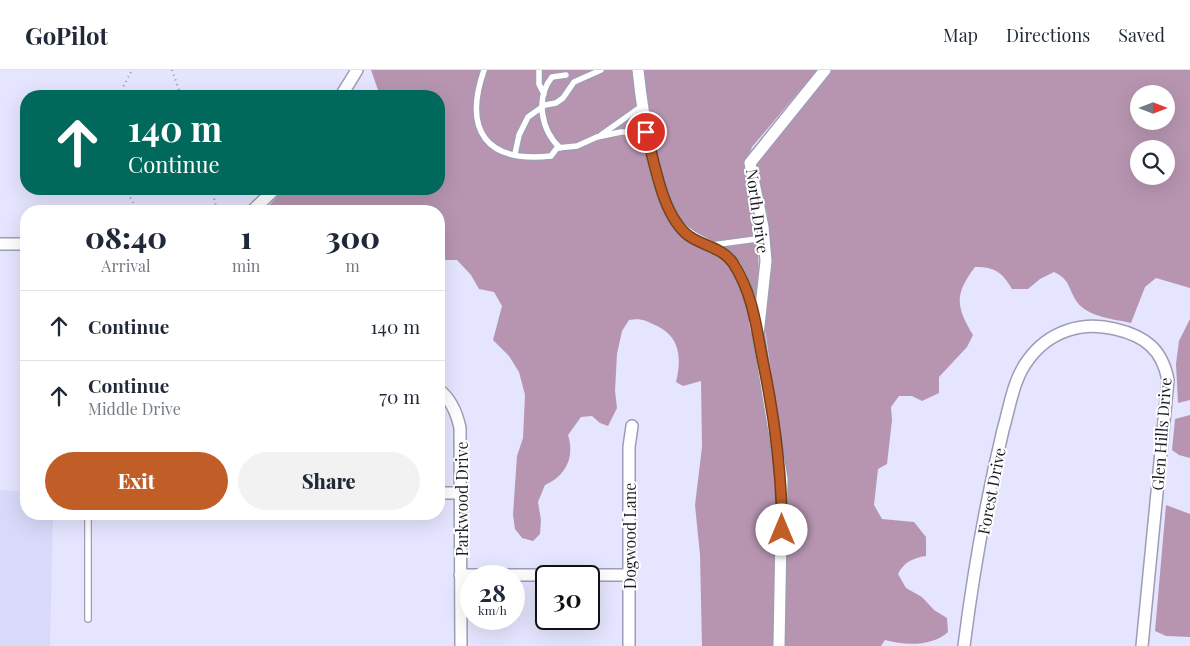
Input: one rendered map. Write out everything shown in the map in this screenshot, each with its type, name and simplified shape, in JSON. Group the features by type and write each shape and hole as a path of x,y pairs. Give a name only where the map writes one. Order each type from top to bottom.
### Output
{"street":[{"path":"345,90 358,70"},
{"path":"638,70 646,132 668,209 689,236 725,254 732,262 743,281 758,324"},
{"name":"North Drive","path":"779,646 782,479 758,324 762,307 764,279 764,238 750,163 825,70"},
{"path":"258,205 269,195"},
{"path":"0,244 20,244"},
{"name":"Glen Hills Drive","path":"1041,346 1054,336 1074,328 1096,326 1110,328 1128,332 1145,341 1165,365 1168,393 1142,646"},
{"name":"Forest Drive","path":"964,646 994,469 1014,387 1022,368 1041,346"},
{"name":"Parkwood Drive","path":"445,394 457,415 460,428 460,565"},
{"name":"Dogwood Lane","path":"629,646 628,447 632,426"},
{"path":"445,493 461,493"},
{"path":"525,575 629,575"},
{"name":"Parkwood Drive","path":"461,630 461,646"}],"lane":[{"path":"484,70 476,100 478,127 484,140 529,158 551,156 560,148 577,146 597,137 642,106"},
{"path":"539,70 539,84 544,94"},
{"path":"549,70 554,77"},
{"path":"515,154 519,136 528,117 541,107 563,98 572,86 585,76 601,70"},
{"path":"560,148 546,129 541,107 547,83 554,77 568,73 572,86"},
{"path":"597,137 622,132 646,132"},
{"path":"708,245 764,238"},
{"path":"88,520 88,619"}],"path":[{"path":"123,90 132,70"},
{"path":"172,70 179,90"}],"shaded area":[{"path":"371,70 817,70 752,147 747,160 758,253 759,279 758,297 749,322 776,462 773,646 702,646 700,555 695,505 702,447 701,381 683,386 676,382 679,356 670,335 655,325 642,320 629,320 622,331 617,354 615,391 617,408 608,426 600,423 592,416 581,417 568,435 570,451 567,465 558,476 545,485 538,502 541,520 540,534 533,541 522,538 515,529 513,515 517,456 523,438 525,395 519,372 509,356 493,340 502,306 494,292 479,289 471,275 457,260 445,260 445,205 269,205 279,195 445,195 445,90 378,90"},
{"path":"830,70 1190,70 1190,288 1156,278 1145,287 1131,323 1102,317 1088,311 1077,302 1064,278 1054,272 1040,279 1028,289 1012,289 1005,278 993,269 975,267 963,285 960,301 963,316 973,335 967,347 939,377 939,393 922,401 912,396 899,396 891,407 892,420 887,464 878,469 874,505 882,519 914,522 926,537 926,556 909,561 898,574 906,588 922,597 934,610 947,618 948,632 935,640 910,644 885,640 881,646 783,646 786,473 765,330 770,253 768,216 756,168 760,156"},
{"path":"1190,319 1190,400 1178,403 1176,364 1179,341"},
{"path":"1190,415 1190,458 1179,455 1172,450 1175,419"},
{"path":"0,490 20,492 20,520 53,520 50,646 0,646"},
{"path":"1166,505 1190,514 1190,637 1166,636 1155,631"}],"route":[{"path":"646,132 668,209 680,227 689,236 725,254 732,262 740,275 758,324 758,334 782,479 782,530"}]}
